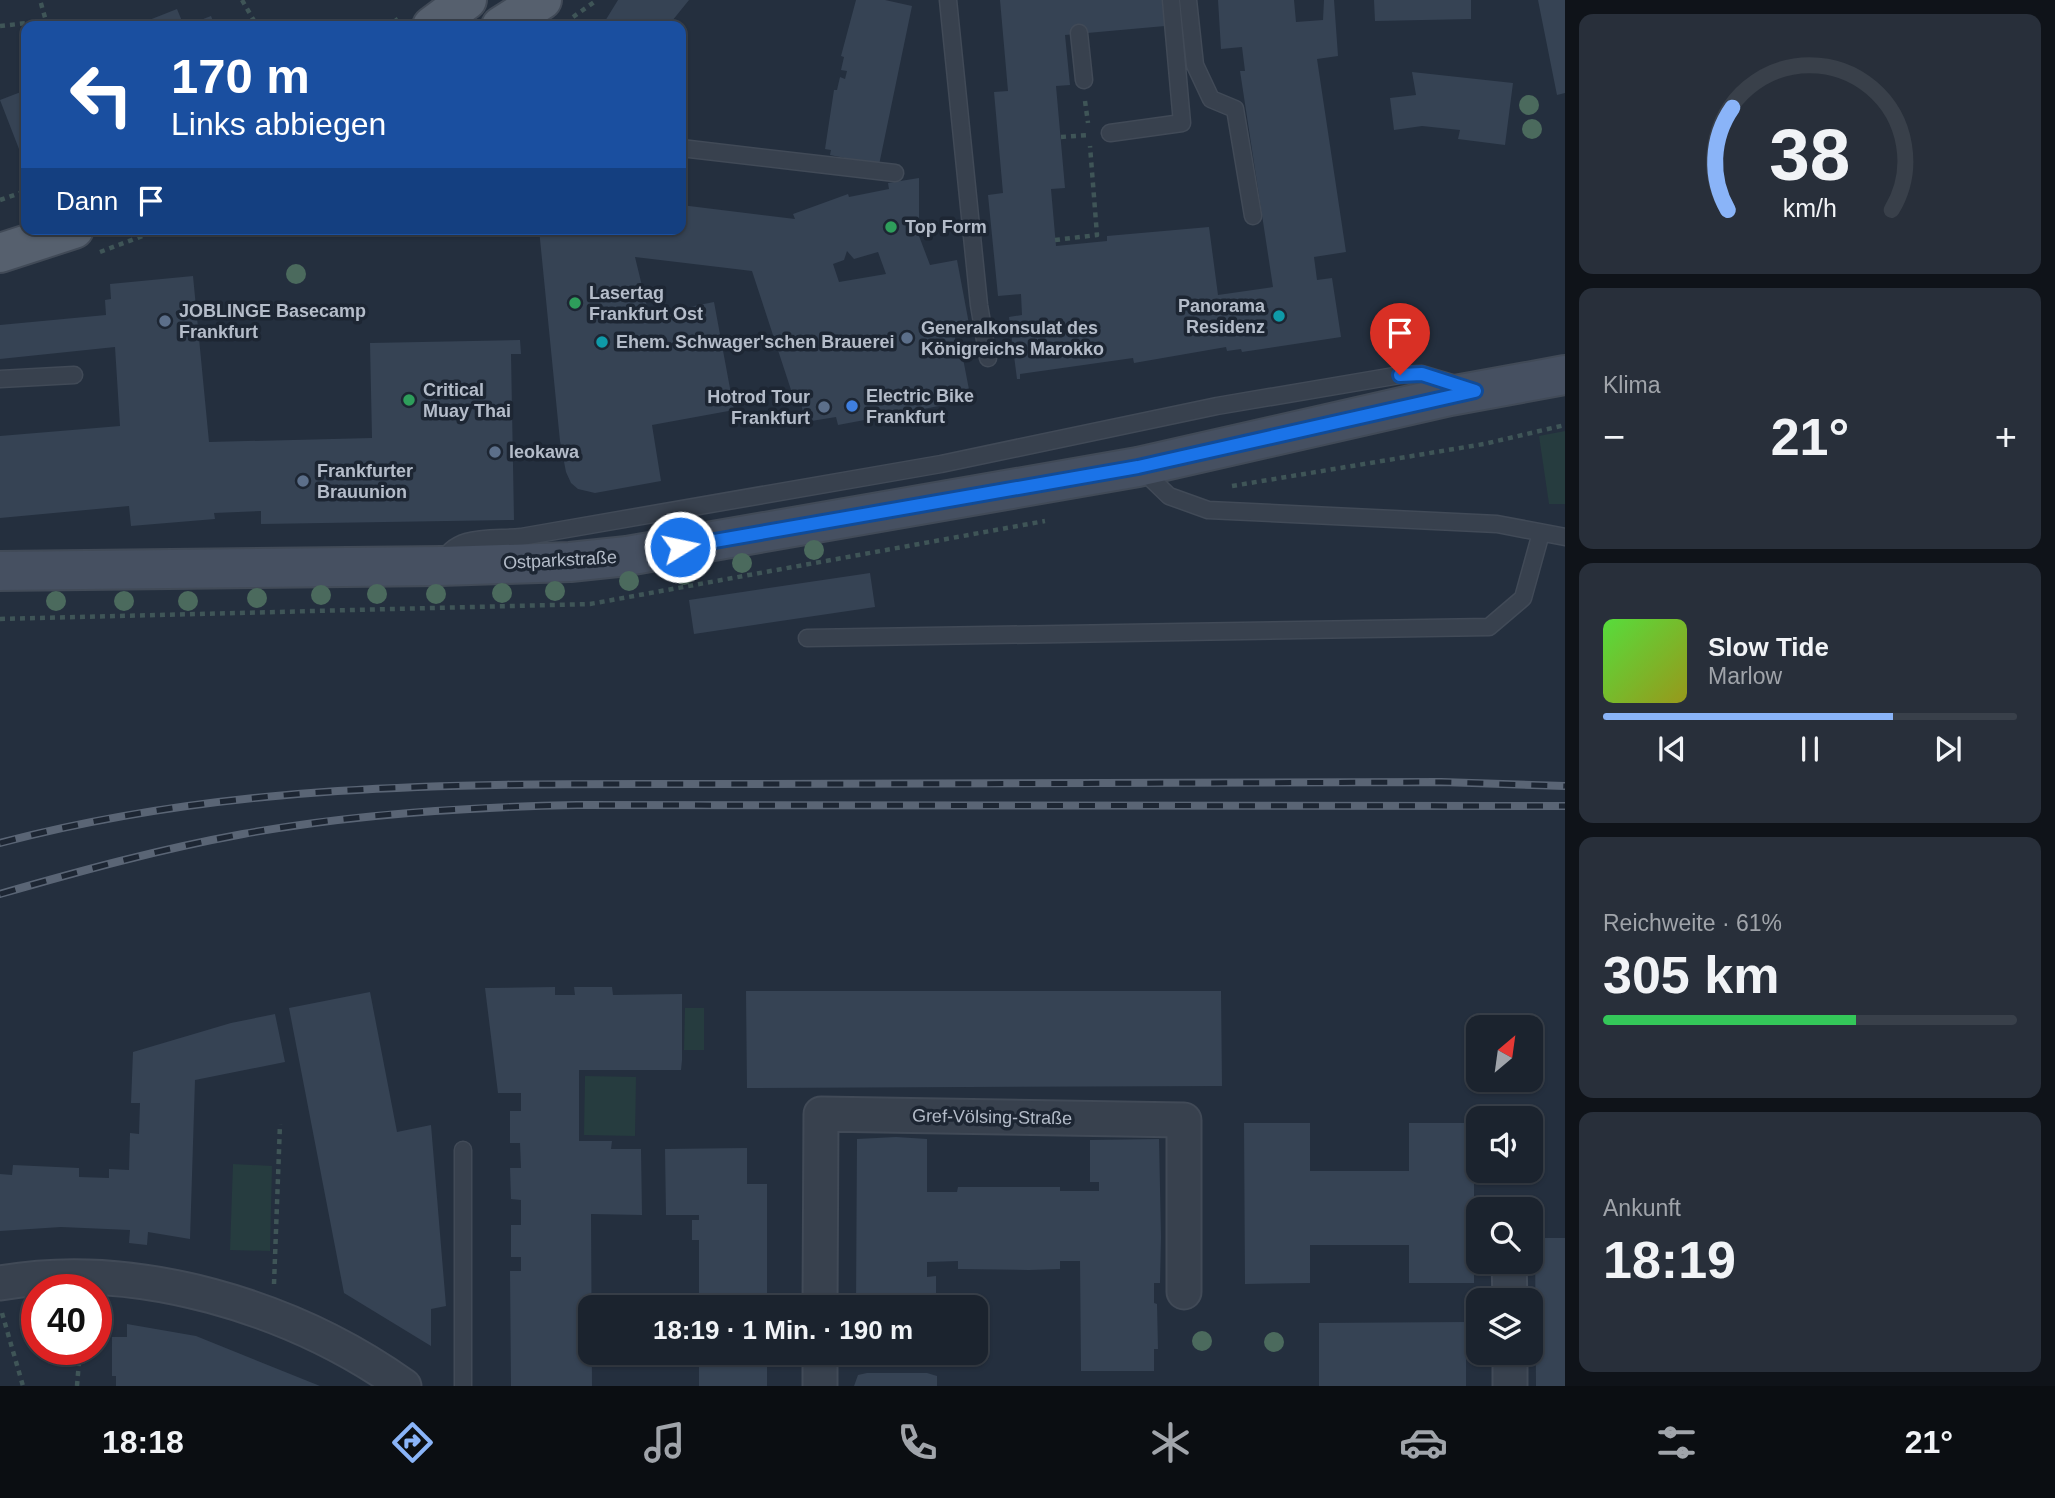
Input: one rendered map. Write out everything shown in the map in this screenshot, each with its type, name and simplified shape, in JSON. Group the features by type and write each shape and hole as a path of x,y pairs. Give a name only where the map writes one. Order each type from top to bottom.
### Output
{"main road":[{"path":"439,21 467,0"},
{"path":"518,21 556,10"},
{"path":"0,229 21,221"},
{"path":"0,253 56,235"}],"street":[{"name":"Ostparkstraße","path":"0,570 441,566 570,562 627,556 1138,467 1475,391 1565,375"},
{"name":"Gref-Völsing-Straße","path":"820,1295 821,1114 1184,1120 1184,1292"},
{"path":"0,1283 57,1279 109,1280 189,1291 267,1312 337,1344 404,1386"},
{"path":"820,1365 820,1386"},
{"path":"1510,1365 1510,1386"}],"lane":[{"path":"948,0 979,305 988,358"},
{"path":"1110,133 1182,123 1171,0"},
{"path":"1188,0 1195,65 1211,99 1235,109 1253,216"},
{"path":"1079,33 1084,80"},
{"path":"686,149 895,173"},
{"path":"0,379 74,374"},
{"path":"441,566 448,551 462,542 521,537 941,464 1217,406 1400,375 1433,377 1475,391"},
{"path":"1138,467 1169,496 1208,510 1497,524 1565,537"},
{"path":"807,638 1489,628 1523,598 1541,533"},
{"path":"463,1150 463,1386"}],"path":[{"path":"40,0 46,21"},
{"path":"242,0 254,21"},
{"path":"556,10 597,0"},
{"path":"0,26 21,24"},
{"path":"1055,240 1097,236 1084,80"},
{"path":"1061,137 1088,135"},
{"path":"0,201 21,193"},
{"path":"1224,487 1484,444 1565,425"},
{"path":"267,1312 275,1280 280,1124"},
{"path":"0,1306 23,1386"},
{"path":"77,1386 79,1365"}],"green space":[{"path":"1565,431 1565,504 1549,504 1539,436"},
{"path":"685,1008 704,1008 704,1050 684,1050"},
{"path":"585,1076 636,1077 635,1136 584,1135"},
{"path":"233,1164 272,1166 270,1251 230,1250"}],"building":[{"path":"618,0 689,0 672,21 605,21"},
{"path":"856,0 885,0 912,6 879,165 830,155 831,150 825,149 834,90 837,90 840,77 845,79 847,71 841,70 844,57 841,56"},
{"path":"1000,0 1162,0 1165,26 1065,35 1070,85 1056,86 1065,188 1051,189 1056,246 1107,241 1107,236 1209,227 1218,295 1273,287 1240,71 1245,71 1242,47 1221,49 1218,0 1294,0 1296,22 1323,20 1324,0 1334,0 1338,56 1317,59 1346,252 1314,257 1317,280 1332,278 1341,337 1242,352 1241,349 1227,351 1226,347 1134,363 1133,358 1020,374 1020,379 1017,379 1009,317 1022,315 1021,294 998,296 988,195 1003,193 994,92 1008,91"},
{"path":"1374,0 1471,0 1471,19 1375,21"},
{"path":"1538,0 1565,0 1565,93 1557,95"},
{"path":"177,9 182,21 147,21"},
{"path":"211,16 213,21 198,21"},
{"path":"1412,72 1513,83 1505,145 1458,139 1460,130 1422,126 1394,130 1390,98 1416,95"},
{"path":"21,92 19,149 0,100"},
{"path":"919,178 919,236 930,265 957,260 969,324 953,327 957,349 961,348 971,400 838,425 836,417 805,422 800,398 794,399 752,271 635,257 649,315 714,302 734,410 652,425 661,481 595,493 578,489 571,483 560,441 540,235 686,235 686,206 795,219 793,214 848,194 849,197 889,189 888,183","holes":["847,251 854,259 878,252 886,274 839,282 833,264 844,260"]},
{"path":"193,276 209,442 372,438 370,343 520,340 521,354 511,354 514,520 261,524 261,511 214,513 215,519 131,526 129,506 0,518 0,436 120,426 115,347 0,359 0,325 106,315 105,300 111,299 110,284"},
{"path":"870,573 875,607 694,634 689,600"},
{"path":"555,987 555,995 575,995 574,987 612,987 613,995 682,994 681,1070 579,1070 579,1141 612,1141 611,1149 641,1149 642,1215 591,1214 591,1295 578,1295 578,1365 592,1365 592,1386 511,1386 510,1271 521,1271 521,1257 511,1257 511,1225 521,1225 521,1200 511,1199 510,1168 521,1168 520,1143 510,1143 510,1111 521,1111 521,1093 498,1093 485,988"},
{"path":"746,991 1221,991 1222,1086 747,1088"},
{"path":"370,992 397,1132 431,1125 446,1306 431,1309 431,1346 344,1293 289,1008"},
{"path":"275,1014 285,1062 195,1080 190,1239 148,1232 147,1245 129,1243 130,1230 61,1227 0,1231 0,1174 12,1175 13,1165 79,1168 79,1177 109,1178 109,1169 129,1170 130,1133 139,1134 140,1103 131,1103 133,1052 231,1023"},
{"path":"1244,1123 1310,1123 1310,1171 1409,1171 1409,1123 1466,1123 1466,1183 1474,1183 1474,1197 1466,1197 1466,1274 1474,1274 1474,1283 1409,1283 1409,1245 1310,1245 1310,1283 1245,1284"},
{"path":"857,1139 927,1139 927,1192 957,1192 958,1187 1060,1187 1060,1191 1099,1191 1099,1182 1090,1182 1090,1140 1159,1139 1161,1237 1160,1283 1154,1283 1158,1349 1154,1349 1154,1371 1081,1371 1080,1261 1060,1261 1060,1269 1029,1270 958,1269 958,1261 927,1262 927,1277 936,1276 936,1295 856,1295"},
{"path":"747,1148 747,1184 767,1184 767,1295 699,1295 699,1240 692,1240 692,1220 699,1220 699,1215 666,1215 665,1149"},
{"path":"1543,1238 1565,1238 1565,1386 1536,1386 1536,1365 1543,1365 1543,1288 1535,1288 1535,1274 1543,1274"},
{"path":"1466,1322 1466,1386 1319,1386 1319,1323"},
{"path":"127,1324 196,1336 320,1386 116,1386 116,1376 112,1376 112,1337 127,1337"},
{"path":"699,1365 767,1365 767,1386 699,1386"},
{"path":"927,1373 937,1376 937,1386 854,1386 858,1375"}],"railway":[{"path":"0,843 91,822 181,807 272,796 453,786 1441,782 1565,786"},
{"path":"0,894 120,861 243,834 326,821 451,810 577,805 1565,806"}],"place":[{"name":"Top Form","path":"891,227"},
{"name":"Lasertag Frankfurt Ost","path":"575,303"},
{"name":"Panorama Residenz","path":"1279,316"},
{"name":"JOBLINGE Basecamp Frankfurt","path":"165,321"},
{"name":"Generalkonsulat des Königreichs Marokko","path":"907,338"},
{"name":"Ehem. Schwager'schen Brauerei","path":"602,342"},
{"name":"Critical Muay Thai","path":"409,400"},
{"name":"Electric Bike Frankfurt","path":"852,406"},
{"name":"Hotrod Tour Frankfurt","path":"824,407"},
{"name":"leokawa","path":"495,452"},
{"name":"Frankfurter Brauunion","path":"303,481"}],"route":[{"path":"680,547 1138,467 1475,391 1422,374 1400,375"}]}
